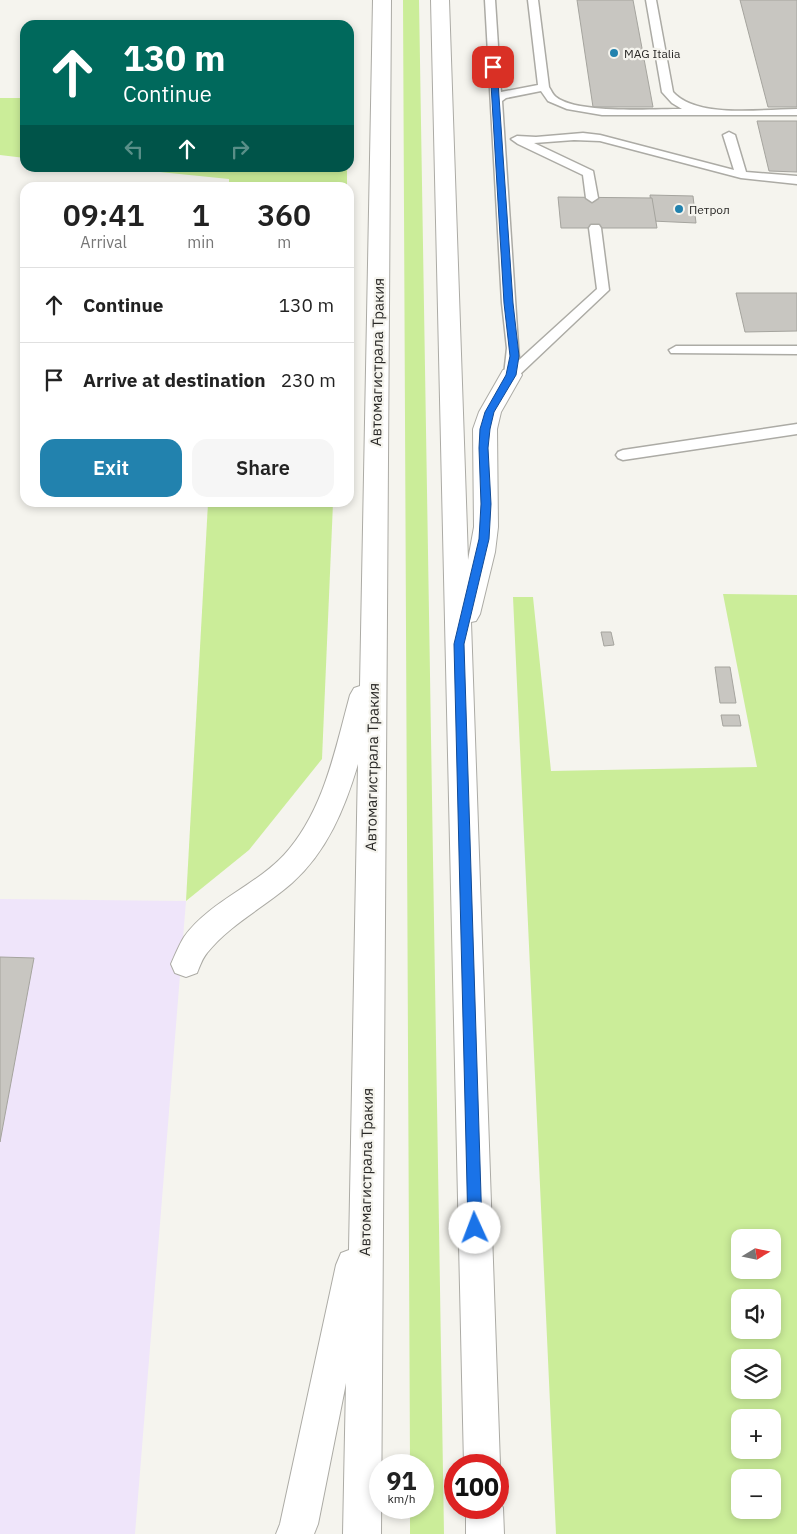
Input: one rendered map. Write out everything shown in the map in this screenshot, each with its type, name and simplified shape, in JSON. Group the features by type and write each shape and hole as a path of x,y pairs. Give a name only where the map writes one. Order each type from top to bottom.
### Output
{"highway":[{"name":"Автомагистрала Тракия","path":"362,1534 382,0"},
{"path":"440,0 482,1454"},
{"path":"459,644 484,544 486,504 485,429 490,412 511,375"},
{"path":"186,964 196,945 208,932 293,863 308,846 323,822 338,786 374,658"},
{"path":"295,1534 301,1514 366,1205"},
{"path":"484,1519 484,1534"}],"lane":[{"path":"490,0 508,303 515,356 511,375"},
{"path":"533,0 544,87 552,99 571,107 594,111 797,112"},
{"path":"651,0 668,92 682,105 706,112"},
{"path":"495,101 502,95 544,87"},
{"path":"496,120 506,134 588,173 592,198"},
{"path":"729,135 741,175"},
{"path":"517,139 528,141 564,136 592,137 741,175 774,180 797,180"},
{"path":"511,375 603,290 595,228"},
{"path":"676,350 797,350"},
{"path":"622,455 797,429"}],"shaded area":[{"path":"0,899 186,901 135,1534 0,1534"}],"green space":[{"path":"403,0 419,0 444,1534 410,1534 410,1519 434,1519 434,1454 410,1454"},
{"path":"0,98 20,98 20,157 0,155"},
{"path":"160,172 347,172 347,182 229,182 229,179"},
{"path":"208,507 333,507 322,759 249,850 186,901"},
{"path":"723,594 797,595 797,1534 556,1534 513,597 533,597 551,771 757,767"}],"building":[{"name":"MAG Italia","path":"577,0 633,0 653,107 593,107"},
{"path":"740,0 797,0 797,107 768,107"},
{"path":"757,121 797,121 797,172 769,171"},
{"path":"650,195 693,196 696,223 652,221"},
{"path":"558,197 652,198 657,228 561,228"},
{"path":"736,293 797,293 797,331 745,332"},
{"path":"601,632 611,632 614,645 604,646"},
{"path":"715,667 730,667 736,703 720,703"},
{"path":"721,715 739,715 741,726 723,726"},
{"path":"0,957 34,958 0,1142"}],"place":[{"name":"MAG Italia","path":"614,53"},
{"name":"Петрол","path":"679,209"}],"route":[{"path":"475,1228 459,644 482,552 486,527 485,429 490,412 511,375 515,356 508,303 493,67"}]}
